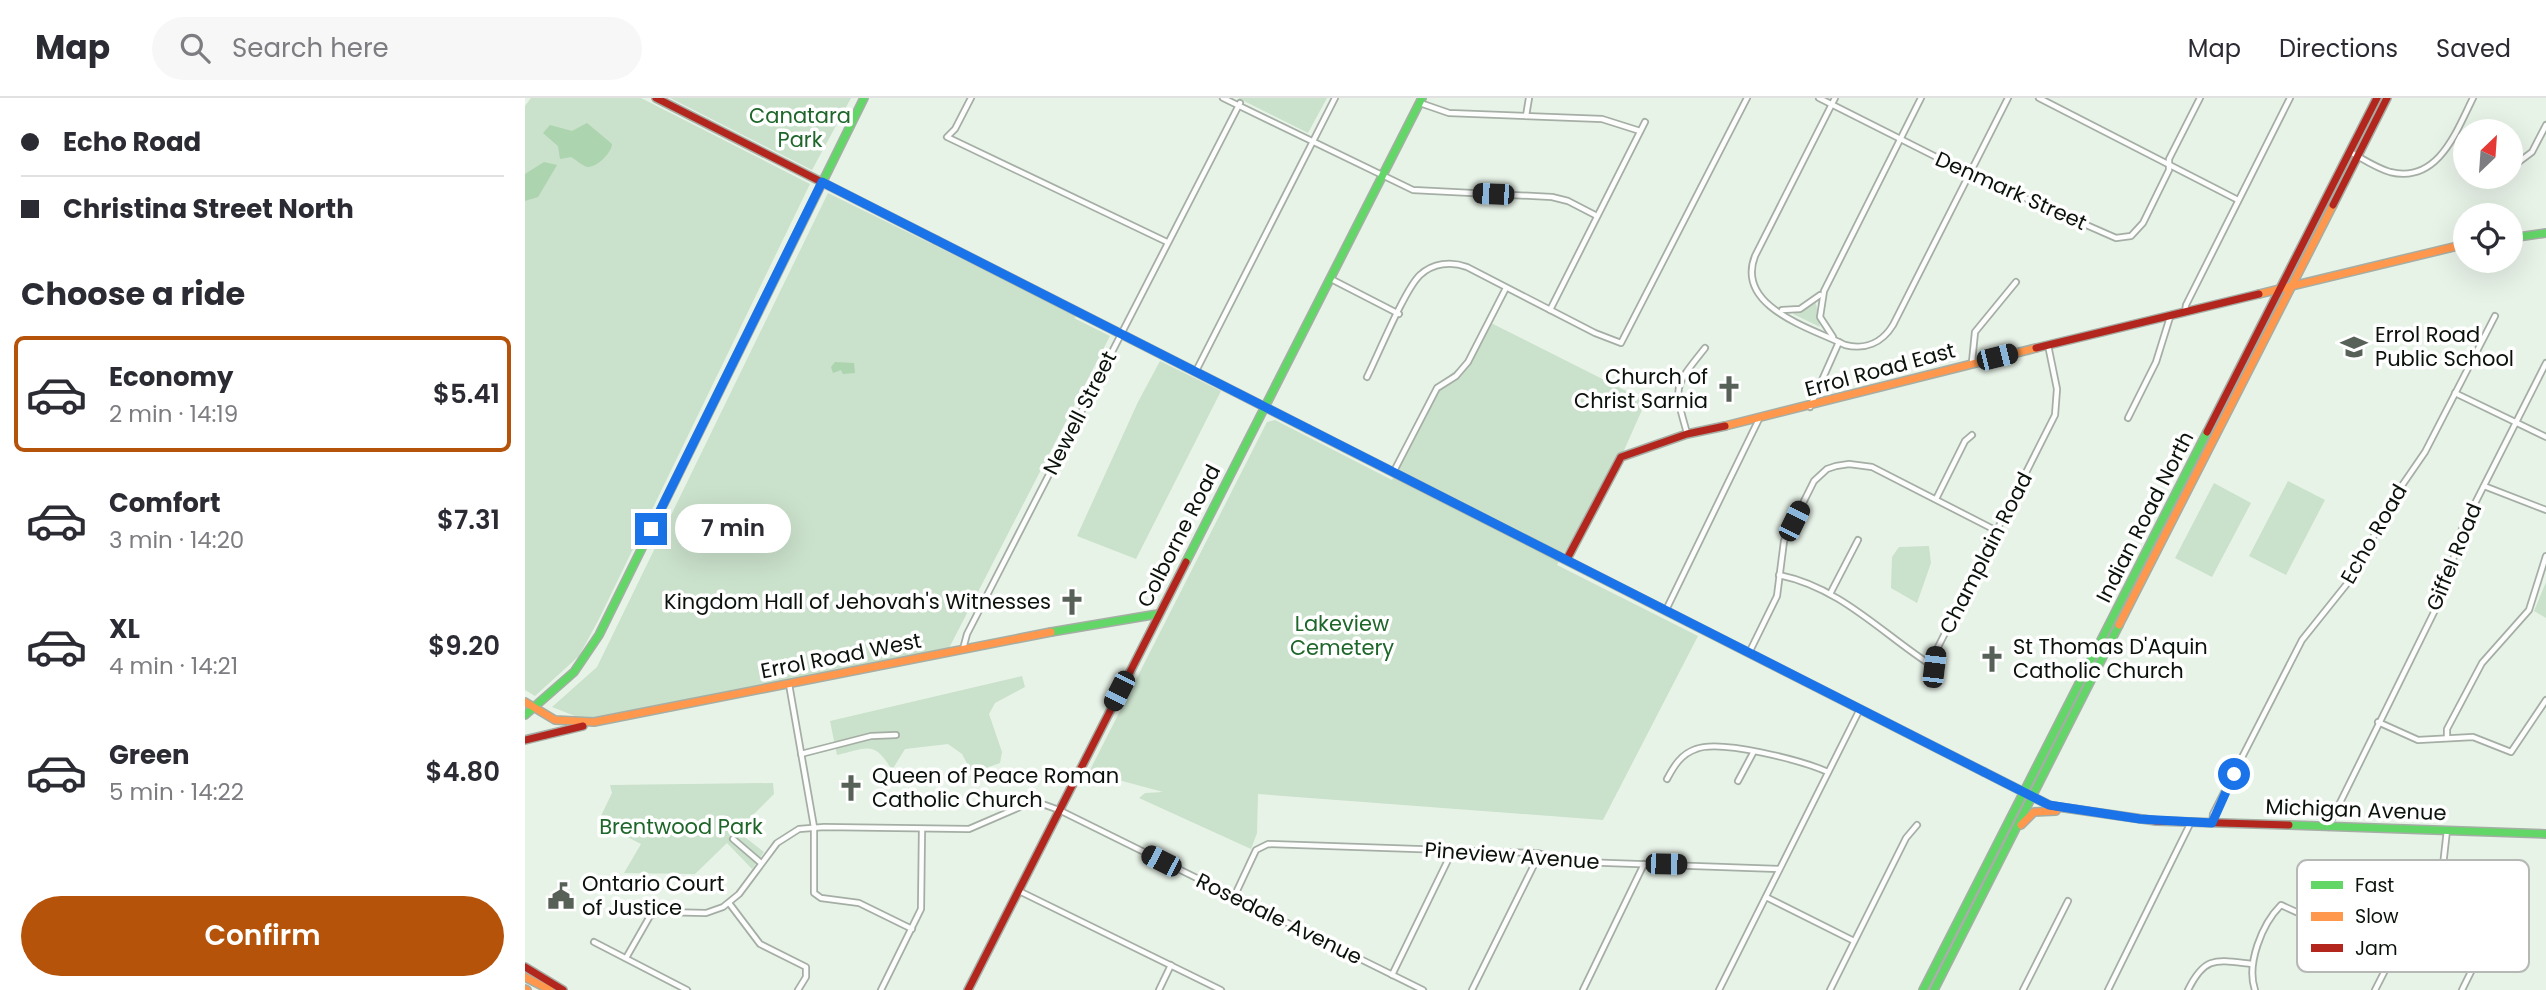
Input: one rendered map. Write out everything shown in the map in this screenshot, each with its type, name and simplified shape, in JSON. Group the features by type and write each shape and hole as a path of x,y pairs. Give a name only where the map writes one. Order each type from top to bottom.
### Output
{"main road":[{"name":"Michigan Avenue","path":"656,98 2052,806 2084,813 2191,822 2546,834"},
{"path":"525,715 574,672 599,635 864,98"},
{"name":"Indian Road North","path":"1934,990 2008,842 2027,794 2377,98"},
{"name":"Indian Road North","path":"1923,990 2294,286 2387,98"},
{"name":"Colborne Road","path":"968,990 1420,100"},
{"path":"2523,236 2546,233"},
{"name":"Errol Road East","path":"1567,559 1621,457 1687,434 1809,407 1972,363 2453,247"},
{"path":"1257,422 1267,415 1281,415"},
{"name":"Errol Road West","path":"525,702 533,709 560,722 594,722 1144,614 1159,614"},
{"path":"525,740 594,722"},
{"path":"2008,842 2027,816 2038,810 2084,813"},
{"path":"525,967 563,990"},
{"path":"525,977 550,990"},
{"path":"525,983 539,990"}],"street":[{"path":"971,98 955,129 947,137 1167,242"},
{"path":"1223,98 1240,103 1418,192 1556,197 1597,216"},
{"path":"1196,371 1335,98"},
{"path":"1527,116 1529,98"},
{"path":"1367,377 1417,278 1441,264 1461,265 1615,343 1621,343 1747,98"},
{"name":"Denmark Street","path":"1819,98 1970,174 2105,233 2126,237 2137,231 2143,223 2169,170 2168,164"},
{"path":"1835,98 1753,262 1751,277 1753,288 1762,301 1774,309 1839,342 1862,347 1875,343 1889,332 2008,98"},
{"path":"1774,309 1800,309 1815,301 1823,291 1921,98"},
{"path":"2039,98 2238,200"},
{"path":"2168,164 2200,98"},
{"path":"2185,313 2186,305 2290,98"},
{"path":"2350,152 2394,173 2425,169 2447,150 2473,98"},
{"path":"1420,100 1449,113 1602,119 1640,131"},
{"name":"Newell Street","path":"963,650 967,634 1240,103"},
{"path":"1549,310 1645,122"},
{"path":"2523,159 2532,152 2546,125"},
{"path":"1329,278 1399,314"},
{"path":"1972,363 1975,332 2015,282"},
{"path":"1394,471 1437,388 1456,376 1468,362 1506,288"},
{"path":"1823,291 1820,317 1827,331 1839,342"},
{"name":"Echo Road","path":"2212,823 2213,814 2302,640 2354,575 2392,500 2424,452 2495,316"},
{"path":"2128,418 2156,362 2171,317"},
{"path":"1809,407 1839,342"},
{"name":"Champlain Road","path":"1779,575 1803,580 1857,608 1934,667 1936,651 2055,415 2057,389 2047,345"},
{"path":"1687,434 1676,391 1681,378 1705,348"},
{"name":"Giffel Road","path":"2328,827 2443,594 2455,544 2546,363"},
{"path":"2455,393 2546,437"},
{"path":"1665,611 1758,427 1759,419"},
{"path":"1935,499 1965,441 1972,435"},
{"path":"1749,653 1773,605 1784,541 1814,481 1827,468 1849,464 1872,467 1997,531"},
{"path":"2484,486 2546,510"},
{"path":"1830,594 1858,540"},
{"path":"2447,738 2447,729 2481,663 2529,610 2546,556"},
{"path":"789,684 814,827 813,886 816,895 859,903 912,929"},
{"path":"2378,722 2418,740 2473,737 2511,752 2546,700"},
{"path":"1719,990 1860,709"},
{"path":"801,754 871,736 896,735"},
{"path":"1667,779 1681,758 1694,749 1718,746 1804,762 1828,772"},
{"path":"1738,781 1753,753"},
{"name":"Rosedale Avenue","path":"729,903 784,838 799,829 969,829 1028,802 1039,802 1392,975 1412,988 1423,990"},
{"path":"2108,990 2191,822"},
{"path":"1830,990 1906,838 1917,825"},
{"path":"881,990 921,905 922,829"},
{"path":"2444,860 2447,830"},
{"path":"733,839 761,863"},
{"name":"Pineview Avenue","path":"1234,897 1256,850 1263,844 1536,853 1580,862 1779,869"},
{"path":"1392,975 1447,862 1450,850"},
{"path":"1472,990 1533,867 1536,853"},
{"path":"1583,990 1644,864"},
{"path":"1019,891 1221,990"},
{"path":"1766,897 1854,941"},
{"path":"2023,990 2068,901"},
{"path":"626,958 643,923 653,914 706,913 729,903 760,944 806,967 806,977 798,990"},
{"path":"2255,990 2252,964 2279,907 2287,905 2297,911"},
{"path":"594,942 687,990"},
{"path":"2188,990 2199,971 2211,962 2252,964"},
{"path":"1159,990 1171,965"},
{"path":"2375,990 2384,972"},
{"path":"2462,990 2471,972"}],"green space":[{"path":"531,98 641,98 810,184 599,619 579,656 535,696 525,690 525,106"},
{"name":"Canatara Park","path":"670,98 851,98 812,170"},
{"path":"1238,98 1327,98 1308,133"},
{"path":"828,193 1078,316 1074,318 1110,336 947,652 585,720 552,707 597,667"},
{"path":"1816,303 1820,327 1793,314"},
{"name":"Lakeview Cemetery","path":"1487,321 1646,401 1621,457 1557,565 1698,636 1603,820 1258,794 1257,833 1251,849 1139,798 1145,793 1163,792 1089,772 1267,422 1275,420 1392,480 1430,399 1442,381 1466,362"},
{"path":"1160,361 1221,391 1136,559 1077,536 1138,402"},
{"path":"2288,481 2325,500 2286,575 2249,556"},
{"path":"2214,483 2251,503 2212,577 2175,558"},
{"path":"1929,546 1931,563 1917,603 1891,588 1892,557 1899,547"},
{"path":"2546,582 2546,618 2534,611"},
{"path":"1022,676 1025,687 995,703 989,714 1002,752 1000,763 972,773 962,754 948,744 905,749 892,770 875,750 863,749 837,755 830,721"},
{"name":"Brentwood Park","path":"773,783 774,794 737,831 764,852 752,869 727,843 695,874 624,873 641,844 598,822 612,793 610,785"}],"shaded area":[{"path":"587,123 612,144 603,159 591,167 571,157 560,159 558,146 543,133 550,125 572,131"},
{"path":"544,162 557,165 538,197 525,201 525,174"},
{"path":"835,362 854,363 855,373 843,374 841,370 833,373 831,367"}],"traffic: fast":[{"path":"525,715 574,672 599,635 864,98"},
{"path":"1186,562 1422,98"},
{"path":"2523,236 2546,233"},
{"path":"936,240 1308,429"},
{"path":"1923,990 2207,432"},
{"path":"1558,556 1984,772"},
{"path":"1051,632 1158,614"},
{"path":"1934,990 2119,625"},
{"path":"2289,825 2546,834"}],"traffic: slow":[{"path":"2119,625 2333,205"},
{"path":"2259,294 2453,247"},
{"path":"1725,426 2036,348"},
{"path":"525,702 555,720 594,722 1051,632"},
{"path":"2021,825 2034,812 2056,811"},
{"path":"525,977 550,990"}],"traffic: jam":[{"path":"656,98 936,240"},
{"path":"2207,432 2377,98"},
{"path":"2333,205 2387,98"},
{"path":"2036,348 2259,294"},
{"path":"1567,559 1621,457 1687,434 1725,426"},
{"path":"1308,429 1558,556"},
{"path":"968,990 1186,562"},
{"path":"525,740 583,726"},
{"path":"1984,772 2051,806 2156,821 2289,825"},
{"path":"525,967 563,990"}],"place":[{"name":"Errol Road Public School","path":"2354,347"},
{"name":"Church of Christ Sarnia","path":"1729,389"},
{"name":"Kingdom Hall of Jehovah's Witnesses","path":"1072,602"},
{"name":"St Thomas D'Aquin Catholic Church","path":"1992,659"},
{"name":"Queen of Peace Roman Catholic Church","path":"851,788"},
{"name":"Ontario Court of Justice","path":"561,896"}],"route":[{"path":"651,529 822,182 2049,805 2084,813 2156,821 2212,823 2213,814 2234,774"}]}
